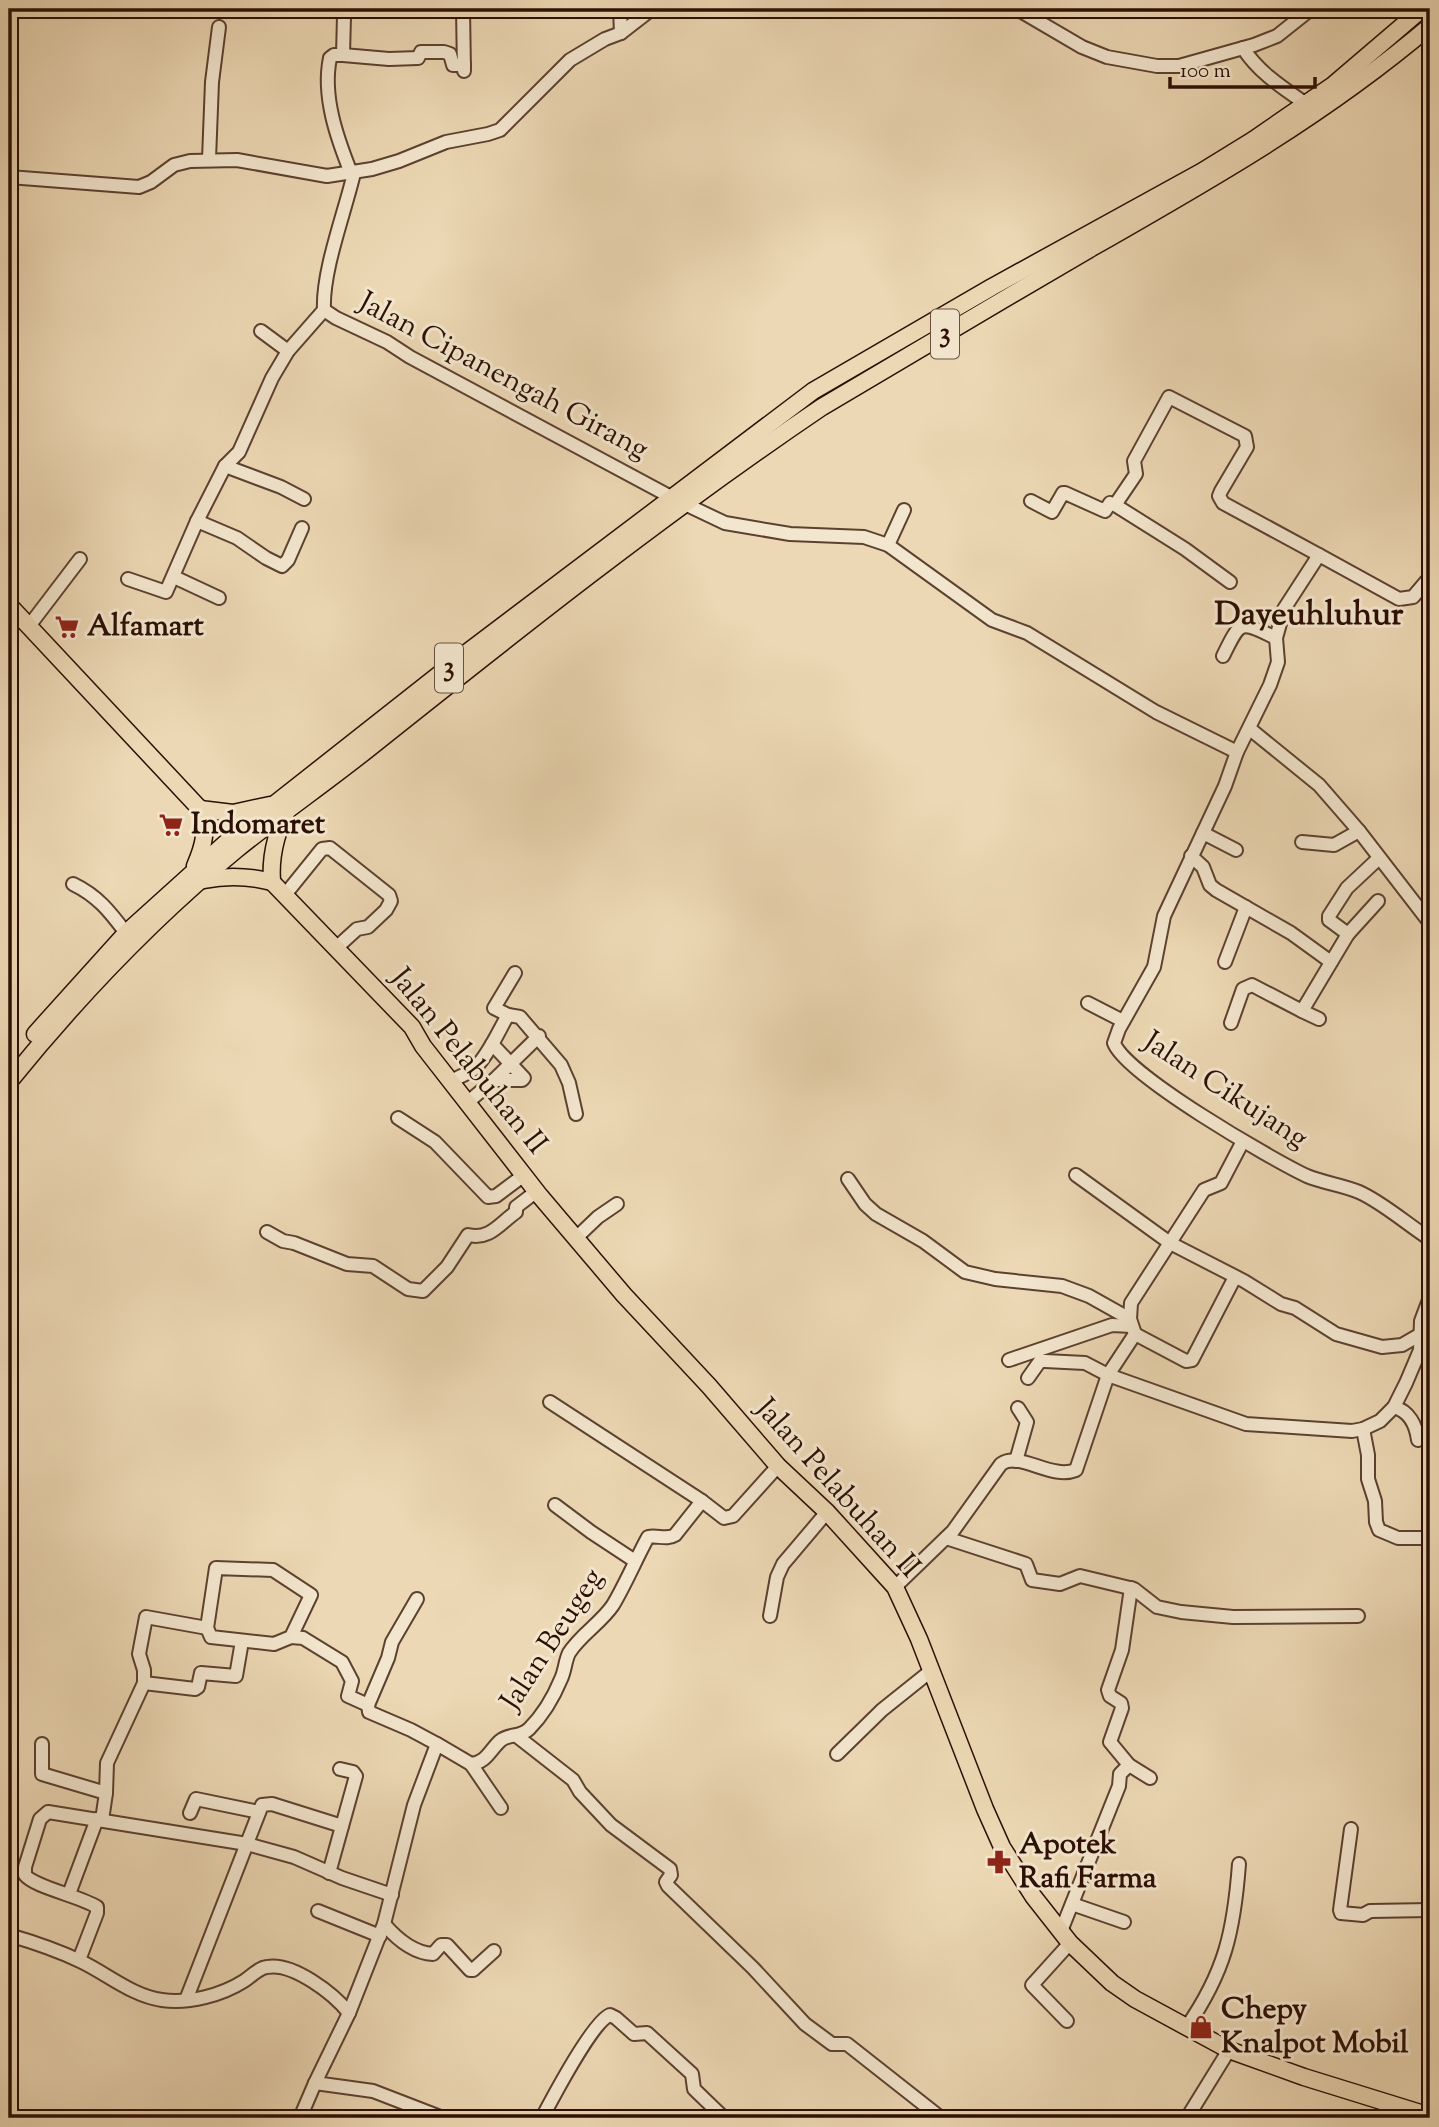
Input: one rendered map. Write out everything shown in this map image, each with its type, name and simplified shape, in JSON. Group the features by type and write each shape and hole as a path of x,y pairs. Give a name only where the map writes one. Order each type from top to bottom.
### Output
{"main road":[{"name":"3","path":"1256,146 1422,9"},
{"name":"3","path":"9,1065 126,933 470,659 678,500 822,407 1340,96 1430,26"},
{"path":"9,605 200,809 205,833 193,877 235,876 272,882 270,865 283,807 233,813 200,809"},
{"name":"3","path":"9,1082 54,1028 193,877"},
{"name":"Jalan Pelabuhan II","path":"272,882 412,1027 423,1046 524,1175 626,1297 778,1466 827,1512 895,1587 932,1670 985,1809 1003,1847 1034,1896 1066,1937 1112,1983 1135,1999 1229,2050 1304,2077 1430,2116"}],"street":[{"path":"353,173 336,130 329,88 330,58 343,55 389,59 418,58 421,52 444,52 450,54 453,65 464,68 463,9"},
{"path":"620,9 621,33"},
{"path":"9,177 139,187 151,182 174,165 209,159 252,162 327,176 353,173 399,161 446,142 500,130 570,60 605,39 621,33 652,9"},
{"path":"1017,9 1082,47 1107,57 1137,64 1179,65 1277,36 1311,9"},
{"path":"343,55 344,16"},
{"path":"209,159 212,82 219,27"},
{"path":"1243,48 1273,80 1306,104"},
{"name":"Jalan Cipanengah Girang","path":"353,173 324,301 324,310 336,318 387,342 410,357 725,523 790,534 864,537 888,545 992,620 1027,633 1156,712 1237,752"},
{"path":"128,579 166,592 197,521 225,466 239,452 272,378 288,351 324,310"},
{"path":"261,331 288,351"},
{"path":"1115,505 1136,474 1134,461 1169,397 1245,436 1248,441 1221,491 1219,496 1223,503 1399,599 1413,597 1430,577"},
{"path":"225,466 281,487 304,499"},
{"path":"1031,501 1052,512 1063,493 1105,511 1110,503 1115,505 1185,549 1230,582"},
{"path":"888,545 904,510"},
{"path":"197,521 237,538 282,566 288,560 302,528"},
{"name":"Jalan Cikujang","path":"1319,555 1284,608 1276,638 1276,668 1164,916 1154,967 1123,1020 1114,1043 1122,1056 1150,1080 1243,1141 1312,1178 1360,1192 1430,1240"},
{"path":"29,626 80,559"},
{"path":"174,577 219,598"},
{"path":"1223,656 1242,626 1276,638"},
{"path":"1250,729 1311,778 1359,831 1430,923"},
{"path":"1303,842 1334,845 1359,831"},
{"path":"1203,833 1236,850"},
{"path":"284,896 322,849 326,848 330,848 389,895 391,901 386,910 368,927 356,929 335,949"},
{"path":"1191,856 1203,867 1210,885 1291,933 1331,962"},
{"path":"1348,934 1329,920 1330,912 1347,888 1379,858"},
{"path":"73,884 91,893 108,908 126,933"},
{"path":"1303,1011 1348,934 1378,901"},
{"path":"1225,962 1246,907"},
{"path":"515,972 493,1006 497,1011 520,1017 538,1036 566,1074 576,1114"},
{"path":"1231,1023 1243,989 1252,985 1318,1019"},
{"path":"1088,1003 1123,1020"},
{"path":"452,1082 459,1075 474,1070 508,1015"},
{"path":"468,1102 538,1036"},
{"path":"492,1044 524,1079 494,1080"},
{"path":"398,1118 435,1142 488,1197 496,1196 524,1175"},
{"path":"895,1587 946,1538 998,1467 1007,1460 1062,1474 1076,1470 1108,1376 1132,1326 1130,1303 1203,1190 1221,1183 1243,1141"},
{"path":"1076,1175 1170,1243 1281,1304 1302,1312 1336,1334 1375,1347 1402,1345 1421,1335"},
{"path":"848,1179 865,1203 876,1213 923,1241 965,1272 1012,1281 1062,1286 1088,1296 1186,1361 1192,1360 1235,1277"},
{"path":"267,1232 283,1241 347,1264 373,1266 408,1289 423,1291 447,1266 468,1235 490,1234 516,1212 516,1207 537,1191"},
{"path":"576,1238 598,1217 617,1204"},
{"path":"1028,1378 1040,1361 1085,1363 1108,1376 1246,1424 1358,1430 1380,1421 1394,1407 1416,1361 1423,1314 1430,1297"},
{"path":"1009,1360 1112,1325 1132,1326"},
{"path":"550,1402 724,1518 733,1516 778,1466"},
{"path":"1394,1407 1408,1414 1416,1428 1418,1440"},
{"path":"1016,1461 1027,1422 1017,1408"},
{"path":"1358,1430 1368,1455 1368,1479 1375,1501 1379,1530 1398,1538 1430,1538"},
{"name":"Jalan Beugeg","path":"471,1764 484,1760 501,1740 508,1736 518,1737 529,1729 561,1679 569,1653 613,1604 648,1537 654,1535 670,1538 675,1535 702,1501"},
{"path":"555,1505 635,1560"},
{"path":"770,1616 777,1577 783,1564 827,1512"},
{"path":"946,1538 1026,1564 1032,1580 1060,1584 1080,1576 1131,1588 1157,1607 1181,1612 1233,1617 1357,1616"},
{"path":"292,1637 311,1595 268,1569 216,1568 207,1628 211,1637 274,1644 292,1637 308,1639 342,1662 352,1681 348,1696 368,1705"},
{"path":"1131,1588 1122,1650 1108,1690 1110,1696 1121,1703 1122,1708 1110,1742 1129,1765 1150,1778"},
{"path":"417,1599 392,1642 368,1705 369,1712 437,1744 471,1764 501,1808"},
{"path":"69,1894 100,1820 106,1793 107,1763 144,1683 144,1670 139,1654 146,1616 207,1628"},
{"path":"144,1683 195,1689 201,1673 236,1676 242,1641"},
{"path":"837,1754 882,1710 932,1670"},
{"path":"518,1737 573,1780 580,1792 611,1825 670,1869 671,1875 666,1882 668,1886 753,1968 805,2024 832,2044 847,2044 941,2118"},
{"path":"41,1744 42,1774 106,1793"},
{"path":"300,2118 349,2013 382,1930 414,1805 437,1744"},
{"path":"1067,2021 1032,1986 1066,1937 1072,1903 1119,1786 1120,1774 1129,1765"},
{"path":"330,1873 356,1775 340,1769"},
{"path":"190,1813 196,1799 259,1812"},
{"path":"186,2000 262,1805 268,1803 342,1826"},
{"path":"79,1961 98,1910 95,1905 31,1881 25,1875 25,1867 44,1814 54,1812 247,1844 294,1857 392,1895"},
{"path":"1351,1829 1341,1913 1363,1915 1370,1911 1430,1910"},
{"path":"1186,2028 1218,1975 1227,1950 1239,1864"},
{"path":"1072,1903 1124,1922"},
{"path":"318,1911 391,1932 419,1952 433,1954 441,1945 447,1945 470,1970 494,1951"},
{"path":"9,1935 79,1961 150,1998 186,2000 235,1986 258,1970 274,1966 321,1987 349,2013"},
{"path":"542,2118 574,2060 601,2020 610,2015 634,2034 647,2033 656,2040 692,2074 694,2088 724,2118"},
{"path":"1187,2118 1229,2050"},
{"path":"315,2084 373,2091 443,2118"}],"place":[{"name":"Alfamart","path":"67,627"},
{"name":"Indomaret","path":"171,825"},
{"name":"Apotek Rafi Farma","path":"999,1862"},
{"name":"Chepy Knalpot Mobil","path":"1201,2027"}],"district":[{"name":"Dayeuhluhur","path":"1309,616"}]}
